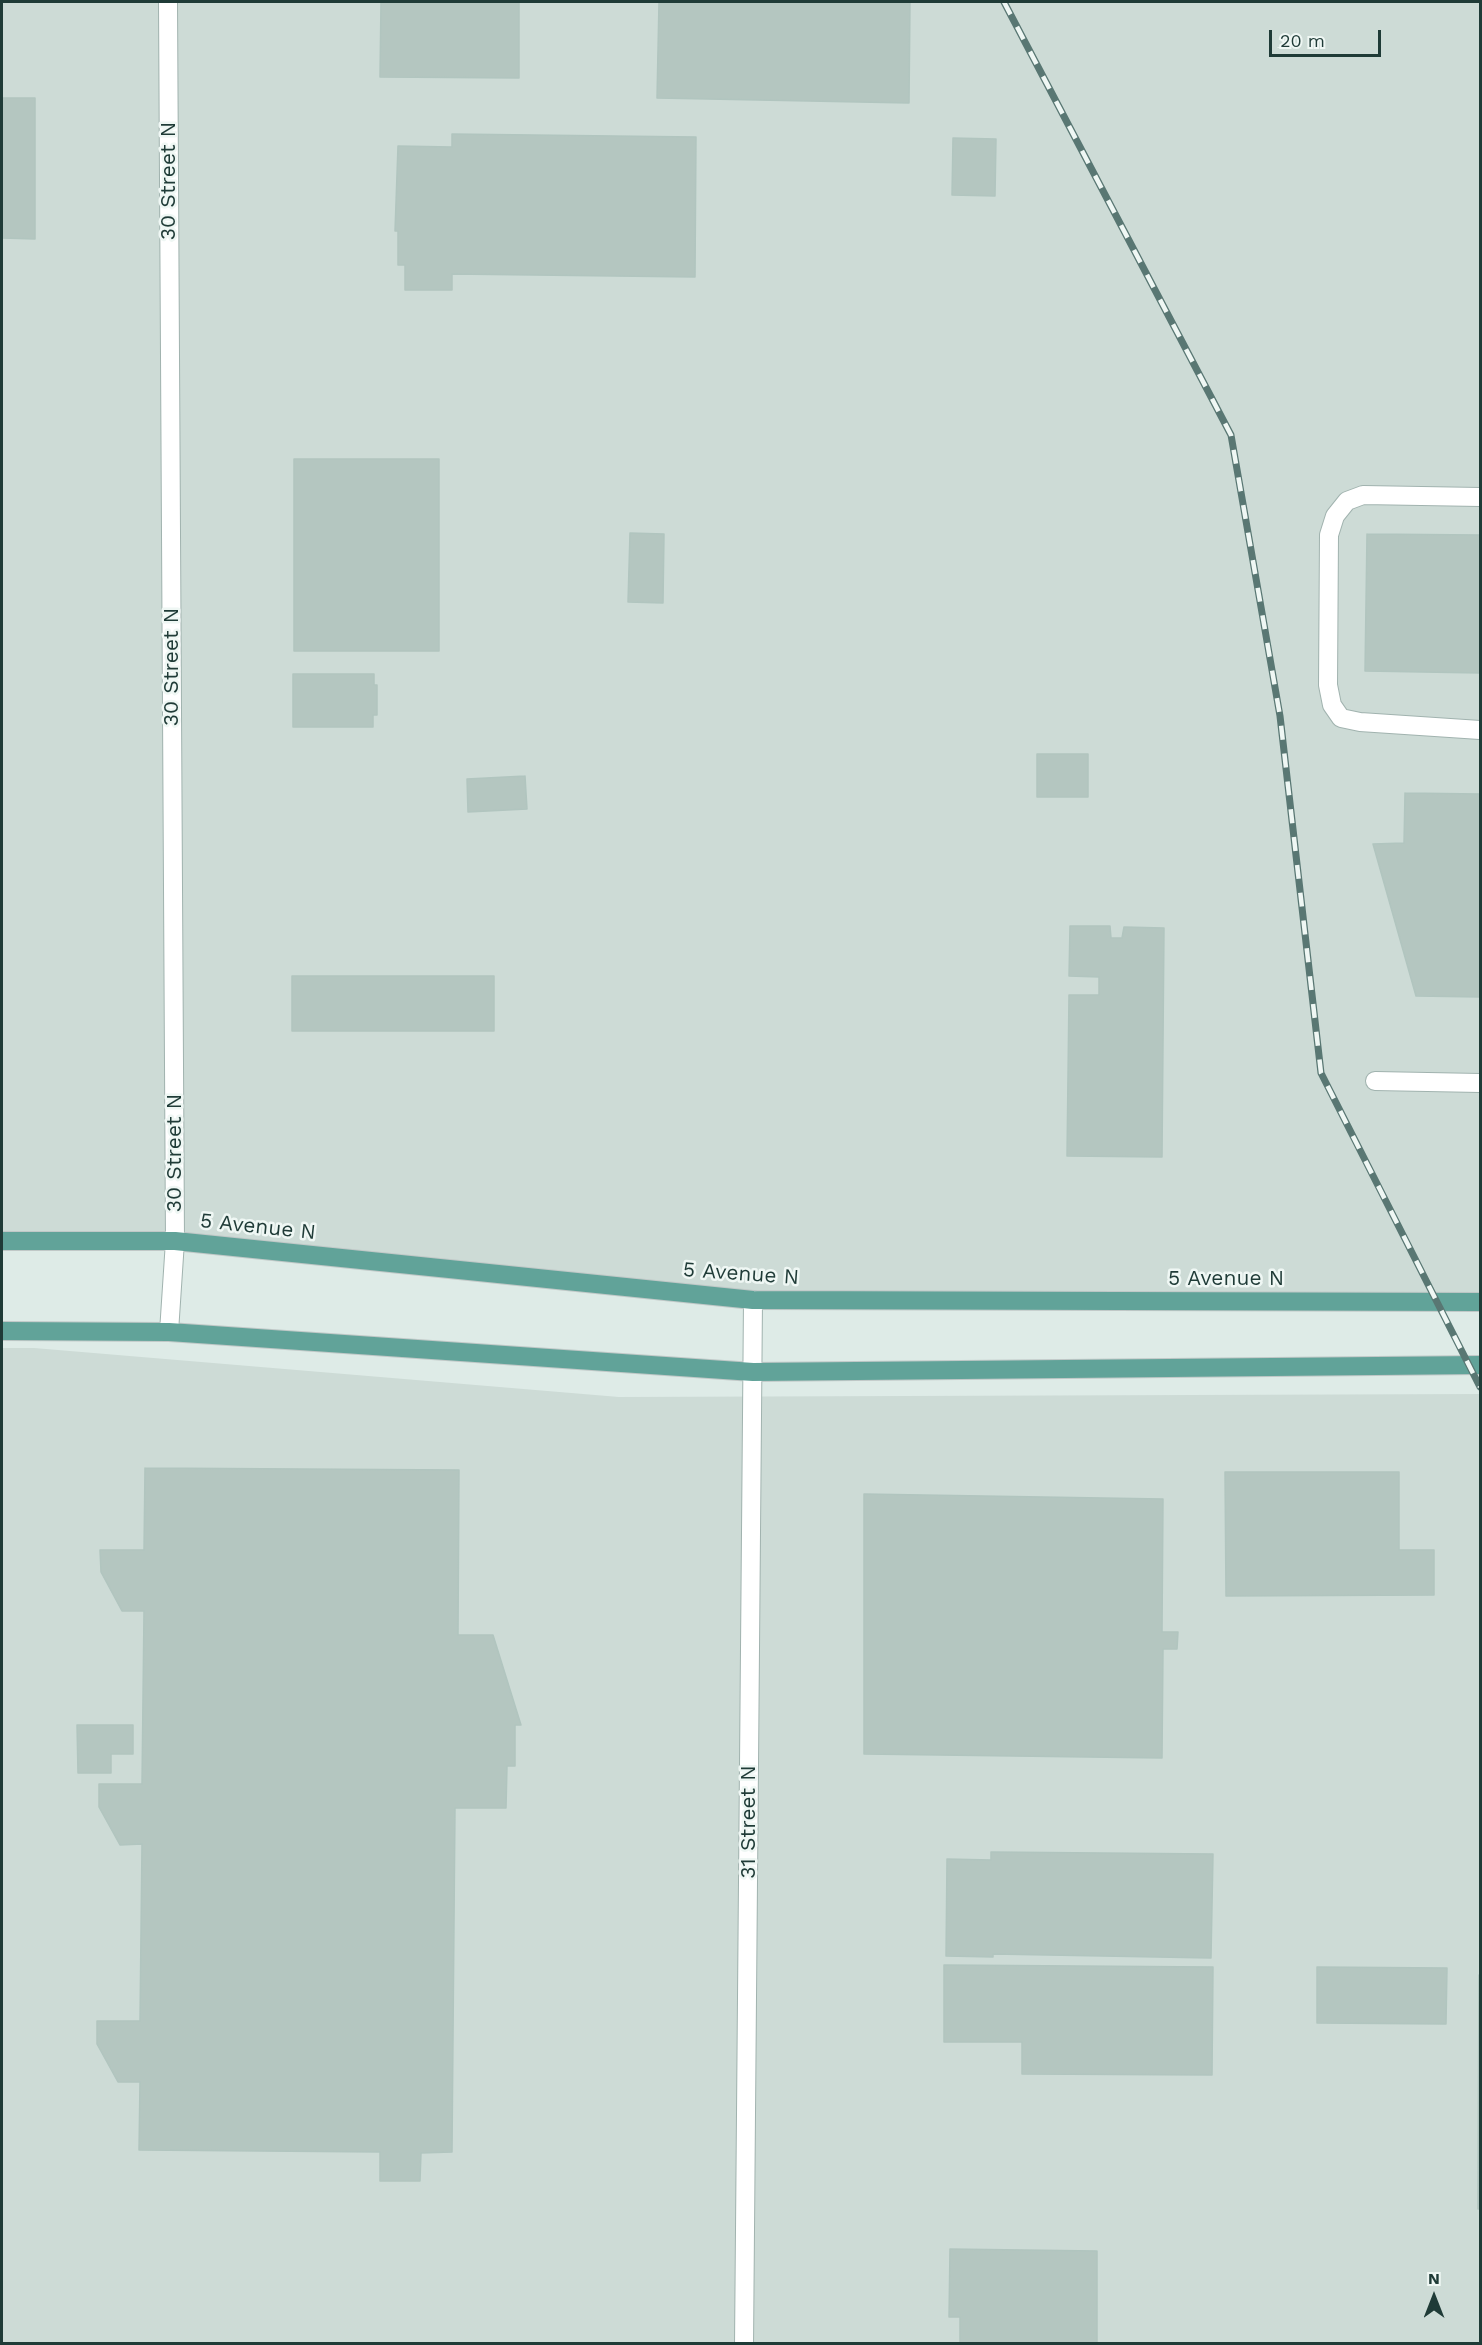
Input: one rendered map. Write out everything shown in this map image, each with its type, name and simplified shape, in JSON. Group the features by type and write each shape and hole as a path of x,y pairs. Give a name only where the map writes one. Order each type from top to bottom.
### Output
{"main road":[{"name":"5 Avenue N","path":"2,1241 176,1241 753,1300 1480,1302"},
{"path":"2,1330 168,1332 753,1372 1480,1365"}],"street":[{"name":"30 Street N","path":"168,2 176,1241 168,1332"},
{"path":"1480,497 1363,495 1347,501 1335,516 1329,535 1328,662 1328,685 1332,705 1341,718 1360,722 1480,730"},
{"path":"1375,1081 1480,1083"},
{"name":"31 Street N","path":"744,2343 753,1300"}],"shaded area":[{"path":"2,2 1480,2 1480,1308 753,1300 2,1233"},
{"path":"2,1348 34,1348 619,1397 1480,1394 1480,2343 2,2344"}],"building":[{"path":"381,2 519,2 519,78 380,77"},
{"path":"659,2 910,2 909,103 657,98"},
{"path":"2,98 35,98 35,239 2,238"},
{"path":"452,134 696,137 695,277 452,274 452,290 405,290 405,265 398,265 398,231 395,231 398,146 452,147"},
{"path":"953,138 996,139 995,196 952,195"},
{"path":"294,459 439,459 439,651 294,651"},
{"path":"630,533 664,534 663,603 628,602"},
{"path":"1367,534 1480,535 1480,673 1365,671"},
{"path":"293,674 374,674 374,685 377,685 377,715 373,715 373,727 293,727"},
{"path":"1037,754 1088,754 1088,797 1037,797"},
{"path":"525,776 527,809 468,812 467,779"},
{"path":"1405,793 1480,794 1480,997 1416,996 1373,844 1404,843"},
{"path":"1070,926 1110,926 1111,938 1122,938 1124,927 1164,928 1162,1157 1067,1156 1069,995 1099,995 1099,977 1069,976"},
{"path":"292,976 494,976 494,1031 292,1031"},
{"path":"145,1468 459,1470 458,1635 493,1635 521,1725 515,1725 515,1766 507,1766 506,1808 455,1808 452,2152 421,2153 420,2181 380,2181 380,2152 139,2150 140,2082 118,2082 97,2044 97,2021 140,2021 142,1844 120,1845 99,1807 99,1784 142,1784 144,1611 122,1611 101,1572 100,1550 144,1550"},
{"path":"1225,1472 1399,1472 1399,1550 1434,1550 1434,1595 1226,1596"},
{"path":"864,1494 1163,1499 1162,1632 1178,1632 1177,1649 1163,1649 1162,1758 864,1754"},
{"path":"77,1725 133,1725 133,1754 111,1754 111,1773 78,1773"},
{"path":"991,1852 1213,1854 1211,1958 993,1954 993,1957 946,1956 947,1859 991,1860"},
{"path":"944,1965 1213,1967 1212,2075 1022,2074 1022,2042 944,2042"},
{"path":"1317,1967 1447,1968 1446,2024 1317,2023"},
{"path":"1479,1975 1480,2209 1478,2209"},
{"path":"950,2249 1097,2251 1097,2344 960,2344 960,2317 949,2317"}],"railway":[{"path":"1004,2 1231,435 1280,716 1321,1073 1480,1387"}]}
